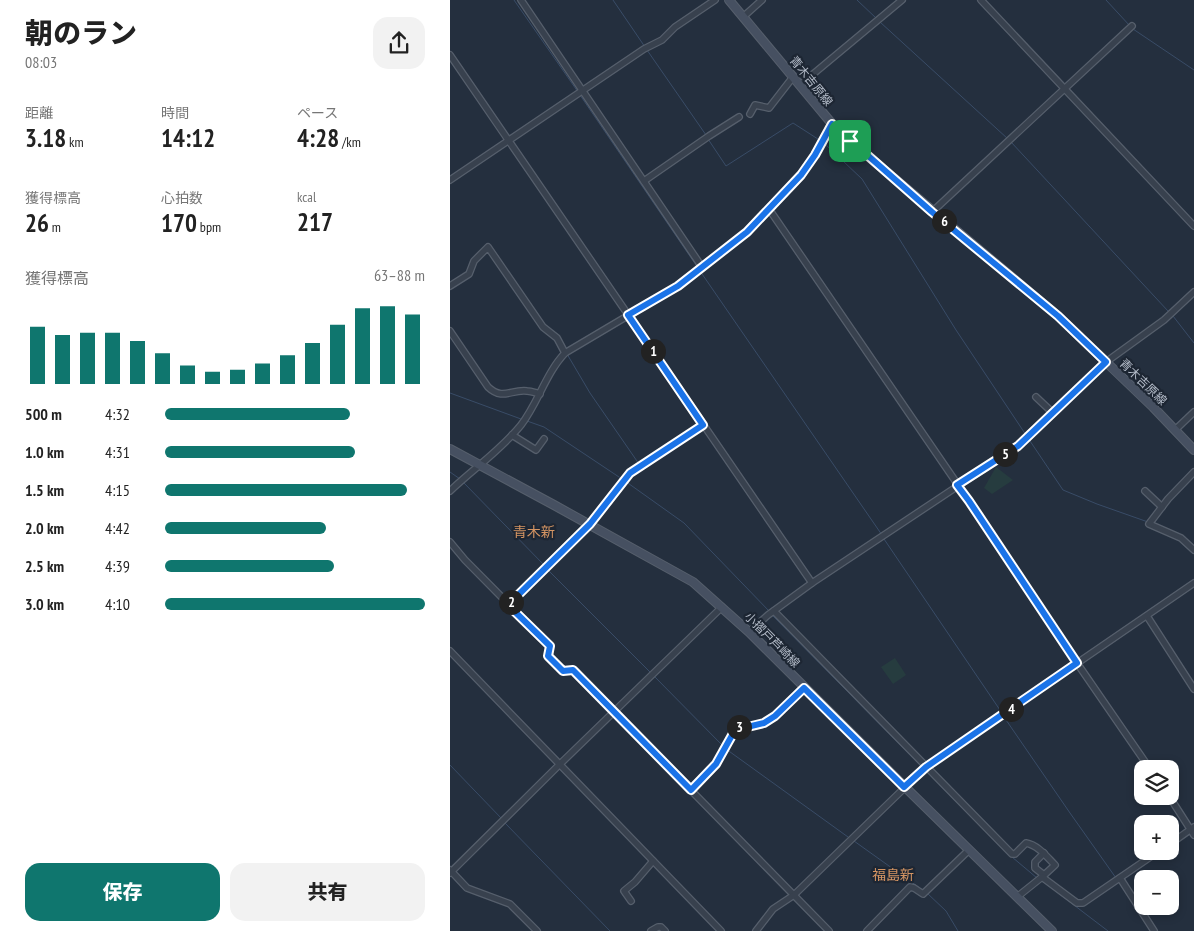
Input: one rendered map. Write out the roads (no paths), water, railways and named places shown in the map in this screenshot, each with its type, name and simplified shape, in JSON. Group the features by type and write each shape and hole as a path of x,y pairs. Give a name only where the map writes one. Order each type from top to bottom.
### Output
{"main road":[{"name":"青木吉原線","path":"729,0 832,124 932,212 1058,316 1194,450"},
{"name":"小摺戸芦崎線","path":"450,449 693,582 749,632 1052,931"}],"street":[{"path":"521,0 702,267"},
{"path":"450,180 581,90 644,49 662,40 676,27 715,0"},
{"path":"742,16 762,0"},
{"path":"800,85 902,0"},
{"path":"982,0 1194,226"},
{"path":"932,212 1132,26"},
{"path":"450,55 812,584"},
{"path":"750,114 755,106 769,108 794,77"},
{"path":"644,181 739,117"},
{"path":"450,491 512,435 528,415 565,352 678,286 747,232 801,175 815,155 832,124"},
{"path":"769,209 1144,760"},
{"path":"450,286 469,274 474,260 488,247 543,326 557,338 565,352"},
{"path":"749,632 774,611 812,584 957,485 1018,446 1106,362 1164,320 1194,292"},
{"path":"450,331 494,393 501,394 526,390 540,394"},
{"path":"1036,396 1052,413"},
{"path":"1175,430 1194,412"},
{"path":"508,605 590,524 630,473 703,425"},
{"path":"512,435 536,450 544,439"},
{"path":"1194,472 1149,524 1181,538 1194,550"},
{"path":"1145,491 1162,507"},
{"path":"450,542 508,605 550,646 548,656 563,671 573,670 829,931"},
{"path":"756,931 773,909 794,895 926,767 1194,583"},
{"path":"537,931 510,904 467,888 451,871 722,607"},
{"path":"774,611 1012,854 1015,854 1026,843 1030,843 1044,853 1055,866 1017,897"},
{"path":"1148,616 1194,689"},
{"path":"451,656 721,931"},
{"path":"691,790 716,764 735,730 764,723 775,716 804,688"},
{"path":"1175,805 1193,830 1179,839"},
{"path":"867,931 910,887 923,894 969,850"},
{"path":"1044,853 1036,862 1035,868 1078,903 1083,903 1146,860"},
{"path":"631,901 624,891 635,882 653,861"},
{"path":"1120,878 1154,931"},
{"path":"651,931 658,927 661,927 664,931"}],"waterway":[{"path":"514,0 578,92"},
{"path":"613,0 645,47"},
{"path":"857,0 876,18"},
{"path":"1106,0 1130,26"},
{"path":"880,22 1008,139"},
{"path":"1133,29 1194,70"},
{"path":"647,50 706,135"},
{"path":"580,95 698,268"},
{"path":"708,139 726,166 793,123 821,141"},
{"path":"1011,142 1168,311"},
{"path":"824,143 862,179 956,330 1026,435"},
{"path":"498,257 545,325 556,333"},
{"path":"700,271 882,535"},
{"path":"1173,316 1194,343"},
{"path":"567,354 590,393 639,464"},
{"path":"450,393 521,419"},
{"path":"527,421 544,427 622,479"},
{"path":"1028,438 1063,490 1148,522"},
{"path":"450,472 460,479"},
{"path":"625,481 684,523 770,612"},
{"path":"463,482 544,565"},
{"path":"1175,532 1185,537"},
{"path":"884,539 1002,713"},
{"path":"548,570 651,673"},
{"path":"772,615 922,767"},
{"path":"654,676 723,746"},
{"path":"1004,717 1116,878"},
{"path":"726,749 848,837"},
{"path":"450,765 502,819"},
{"path":"925,770 1003,849"},
{"path":"504,822 610,931"},
{"path":"854,841 924,891"},
{"path":"1012,857 1037,878"},
{"path":"1041,880 1108,931"},
{"path":"927,893 946,911 958,931"},
{"path":"1146,923 1150,931"}],"district":[{"name":"青木新","path":"534,532"},
{"name":"福島新","path":"893,875"}]}
